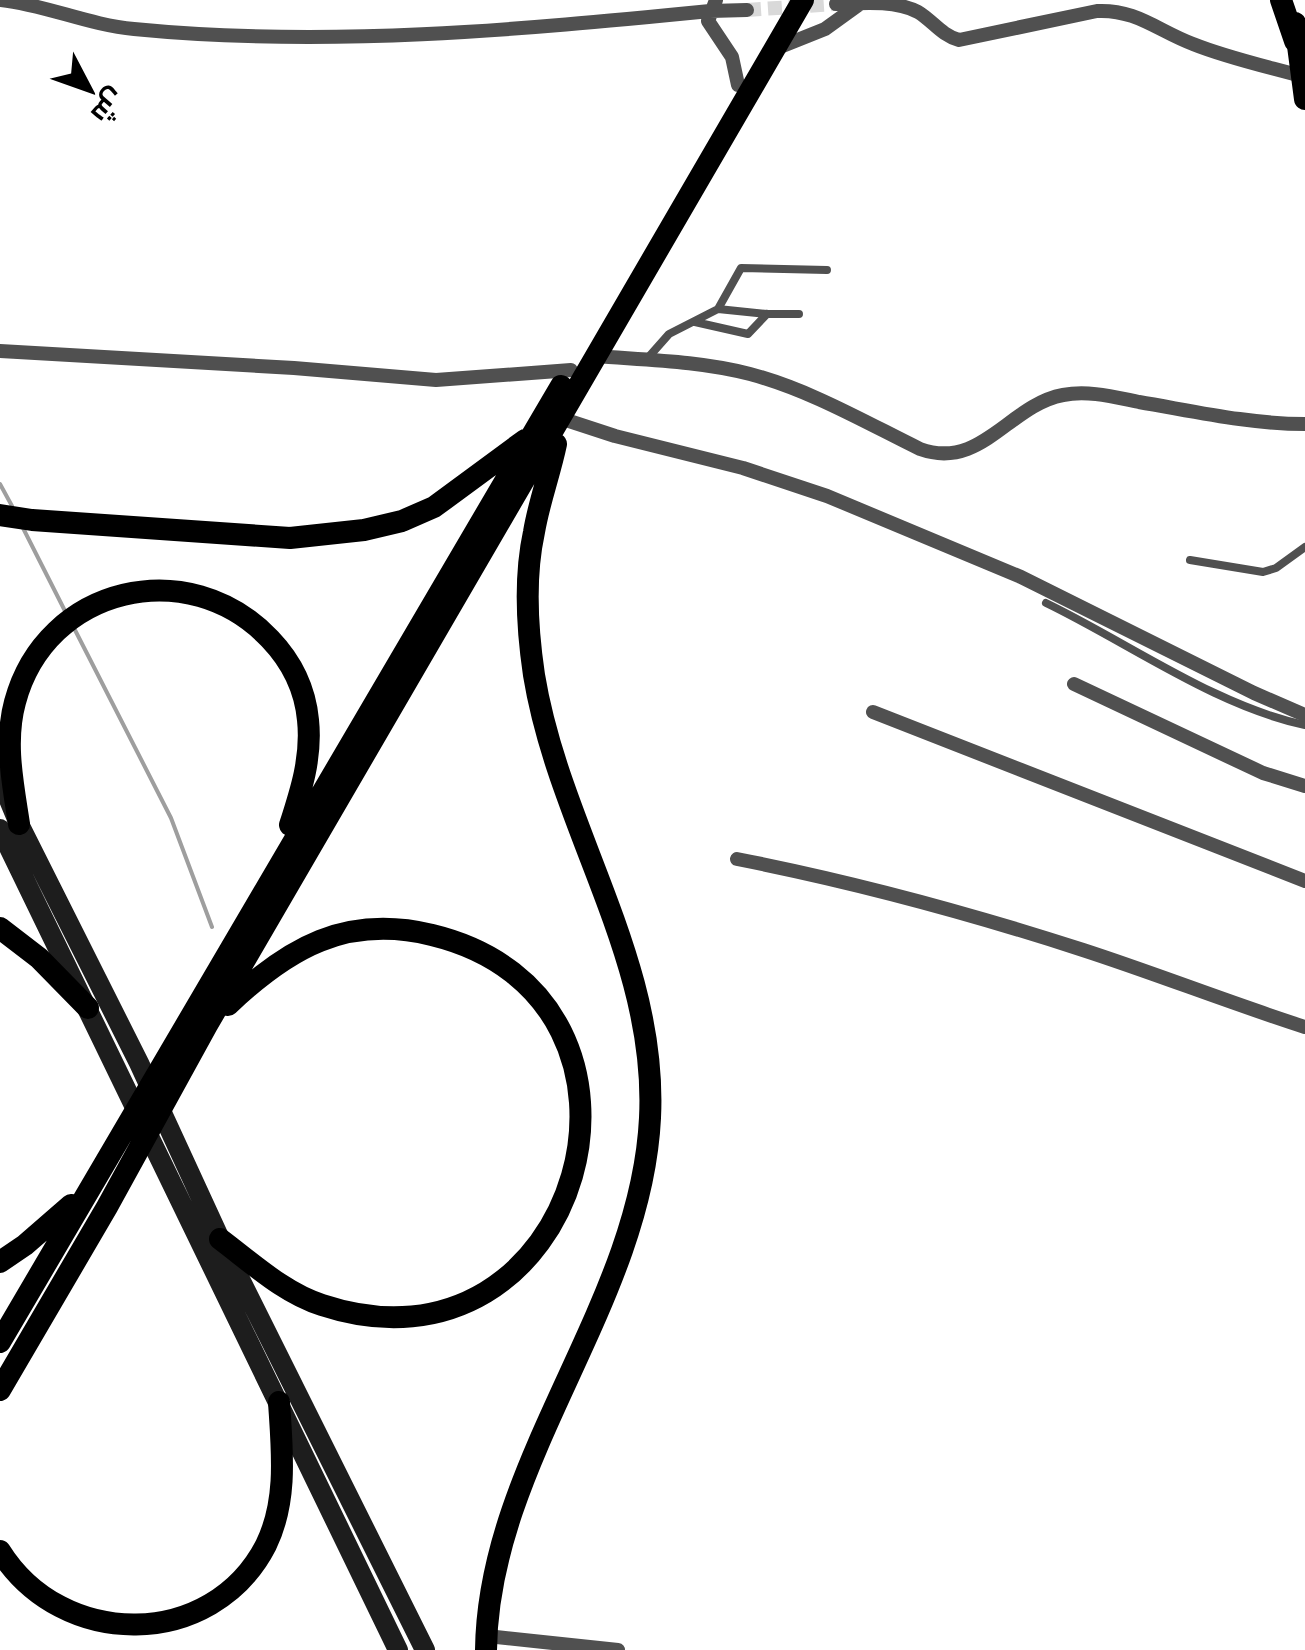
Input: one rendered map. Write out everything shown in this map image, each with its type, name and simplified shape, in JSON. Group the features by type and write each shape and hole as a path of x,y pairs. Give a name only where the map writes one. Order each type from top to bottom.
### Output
{"main road":[{"path":"0,1342 788,0"},
{"path":"0,1390 207,1025 802,0"},
{"path":"1280,0 1296,41"},
{"path":"1293,0 1303,88"},
{"path":"486,1643 493,1584 507,1527 634,1214 650,1119 650,1064 638,988 553,750 531,648 530,552 560,420"},
{"path":"0,514 56,522 290,538 364,530 402,521 434,507 532,435"},
{"path":"279,862 304,780 308,720 295,670 263,632 244,615 215,600 165,589 104,601 72,618 46,644 22,680 10,722 9,826 138,1062 169,1152 279,1402 398,1650"},
{"path":"0,778 9,826 121,1076 220,1239 426,1650"},
{"path":"0,928 40,958 88,1008"},
{"path":"207,1025 274,964 316,940 372,928 427,934 482,954 515,977 542,1004 569,1053 580,1112 576,1168 555,1222 532,1252 504,1278 486,1292 449,1308 390,1317 320,1305 278,1283 220,1239"},
{"path":"0,1262 26,1245 86,1193"},
{"path":"0,1551 39,1598 86,1622 150,1627 202,1612 241,1583 271,1534 281,1498 283,1466 279,1402"}],"street":[{"path":"1,0 132,29 280,38 479,34 713,5 748,10"},
{"path":"774,50 825,30 861,2"},
{"path":"836,4 861,2 908,7 946,36 965,40 1078,14 1120,11 1142,17 1207,50 1303,88"},
{"path":"713,5 708,21 734,62 738,85"},
{"path":"0,351 436,380 570,370"},
{"path":"596,356 715,366 772,380 920,449 939,454 959,454 978,446 1039,402 1066,394 1091,393 1234,418 1305,424"},
{"path":"560,420 744,468 827,496 1021,577 1305,715"},
{"path":"1074,684 1263,774 1305,786"},
{"path":"873,712 1305,881"},
{"path":"737,859 972,916 1305,1028"},
{"path":"486,1643 618,1650"}],"lane":[{"path":"646,360 664,338 718,309 740,268 827,270"},
{"path":"718,309 799,314"},
{"path":"695,322 748,334 768,314"},
{"path":"1190,560 1263,572 1276,568 1305,547"},
{"path":"1046,603 1214,692 1279,719 1305,725"}],"waterway":[{"path":"0,484 12,506"},
{"path":"23,528 66,613"},
{"path":"75,630 171,818 212,927"}],"tunnel":[{"path":"747,10 836,4"}]}
